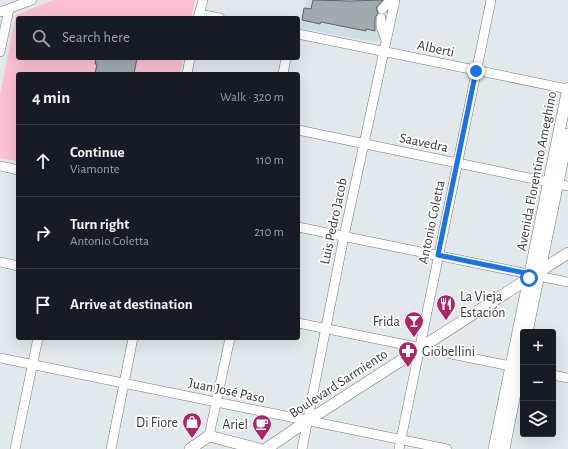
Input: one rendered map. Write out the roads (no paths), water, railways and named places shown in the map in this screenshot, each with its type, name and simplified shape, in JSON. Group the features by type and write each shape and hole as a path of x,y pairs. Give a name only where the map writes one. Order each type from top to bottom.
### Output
{"main road":[{"name":"Avenida Florentino Ameghino","path":"558,184 568,89"},
{"name":"Avenida Florentino Ameghino","path":"504,449 535,275 558,184 568,134"},
{"name":"Boulevard Sarmiento","path":"266,449 568,253"},
{"name":"Avenida Florentino Ameghino","path":"527,329 535,275"},
{"name":"Avenida Florentino Ameghino","path":"494,449 518,367"},
{"path":"190,449 209,436 259,449"}],"street":[{"path":"0,52 4,10 32,0"},
{"path":"198,16 203,0"},
{"path":"386,40 380,27 382,14 391,0"},
{"name":"Luis Pedro Jacob","path":"302,449 344,236 395,0"},
{"name":"Antonio Coletta","path":"400,444 491,0"},
{"name":"Alberti","path":"300,34 568,89"},
{"path":"187,72 190,60"},
{"path":"283,72 286,60"},
{"name":"Saavedra","path":"300,130 558,184"},
{"path":"0,166 16,170"},
{"path":"300,227 568,282"},
{"path":"0,262 16,266"},
{"path":"300,323 518,367"},
{"path":"15,449 38,340"},
{"path":"111,449 133,340"},
{"path":"209,436 230,340"},
{"name":"Juan José Paso","path":"0,358 307,421 400,444 447,449"},
{"path":"556,376 568,378"}],"place":[{"name":"La Vieja Estación","path":"446,321"},
{"name":"Frida","path":"414,338"},
{"name":"Giobellini","path":"408,368"},
{"name":"Di Fiore","path":"192,439"},
{"name":"Ariel","path":"262,441"}]}
